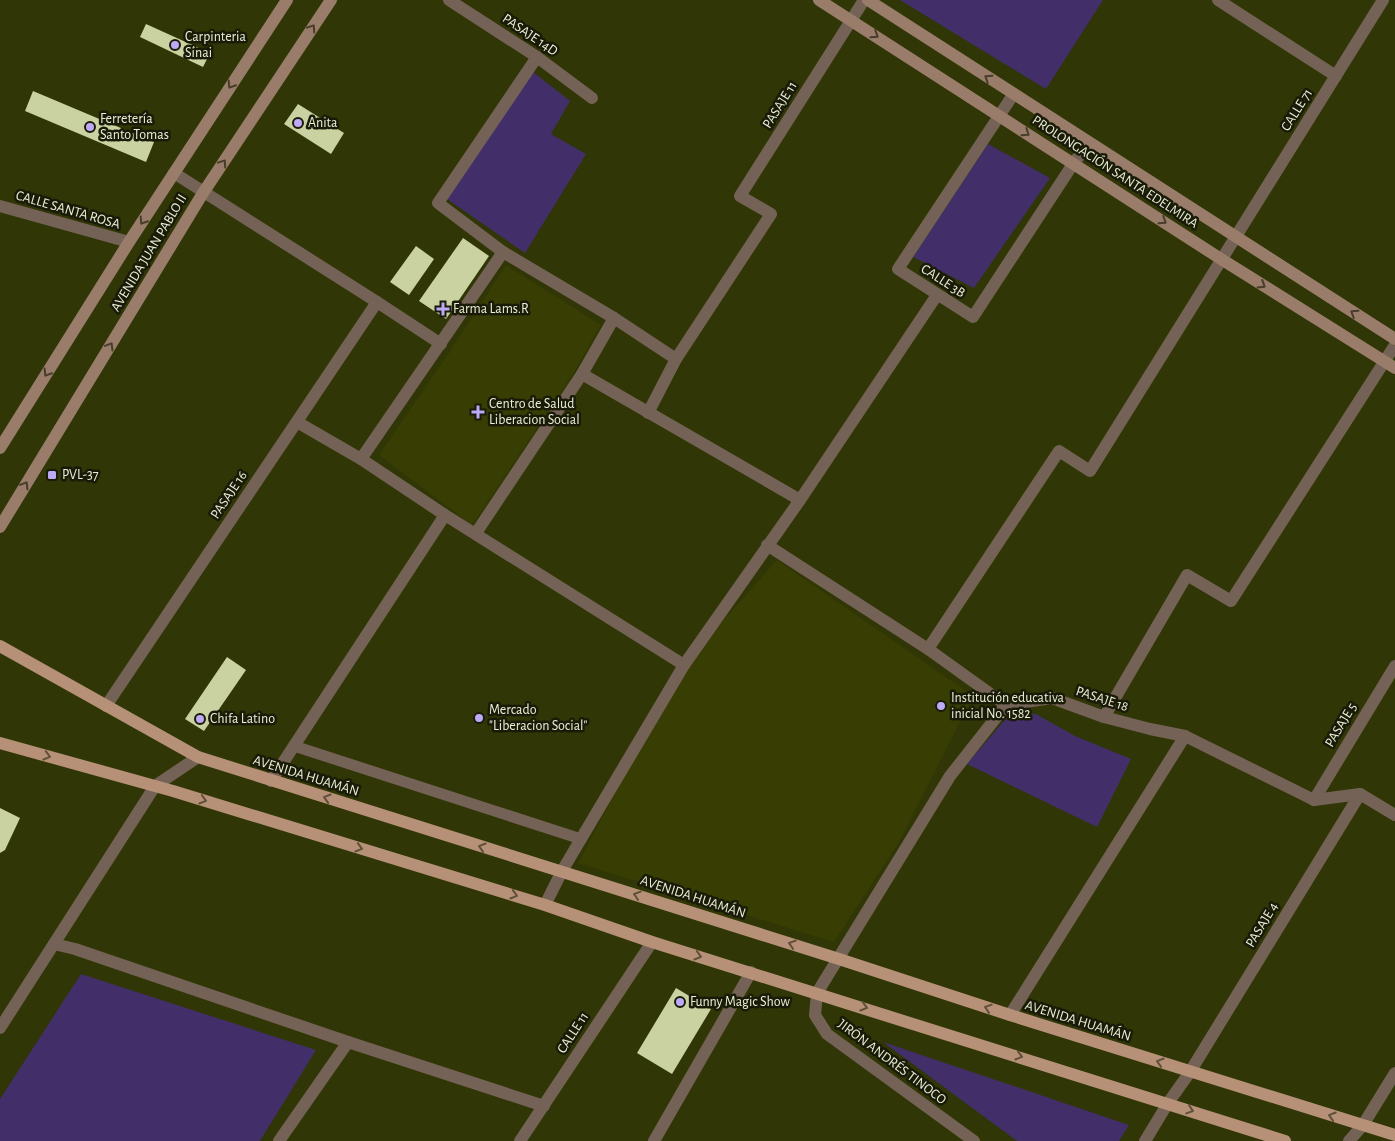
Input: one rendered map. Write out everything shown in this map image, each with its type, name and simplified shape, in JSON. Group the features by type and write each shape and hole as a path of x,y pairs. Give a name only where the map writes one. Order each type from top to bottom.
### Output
{"main road":[{"name":"AVENIDA HUAMÁN","path":"0,646 198,757 562,871 1190,1072 1395,1135"},
{"path":"0,742 155,786 544,905 652,942 1285,1141"}],"street":[{"name":"AVENIDA JUAN PABLO II","path":"0,448 129,242 287,0"},
{"name":"AVENIDA JUAN PABLO II","path":"0,527 203,193 331,0"},
{"name":"PASAJE 14D","path":"449,0 537,57 592,98"},
{"name":"PROLONGACIÓN SANTA EDELMIRA","path":"819,0 1221,259 1390,365"},
{"name":"PASAJE 11","path":"676,359 771,214 740,196 864,0"},
{"name":"PROLONGACIÓN SANTA EDELMIRA","path":"868,0 1395,339"},
{"path":"1218,0 1336,76"},
{"name":"CALLE 71","path":"928,649 1059,451 1090,471 1383,0"},
{"path":"537,57 438,203 503,252 614,318 676,359 648,413"},
{"name":"CALLE 3B","path":"1013,94 898,269 937,296 973,317 1073,164 1089,143"},
{"path":"174,173 441,344"},
{"name":"CALLE SANTA ROSA","path":"0,206 129,242"},
{"path":"361,459 503,252"},
{"path":"544,905 562,871 684,665 800,500 937,296"},
{"name":"PASAJE 16","path":"106,706 377,302"},
{"path":"476,533 582,374 614,318"},
{"path":"1104,717 1187,575 1231,600 1390,365 1395,345"},
{"path":"582,374 800,500"},
{"path":"297,422 361,459 445,515 684,665"},
{"path":"270,781 445,515"},
{"path":"767,546 928,649 1006,705 950,776 817,993"},
{"name":"PASAJE 5","path":"1314,800 1395,666"},
{"name":"PASAJE 18","path":"1006,705 1052,698 1104,717 1185,736 1314,800"},
{"path":"1010,1015 1185,736"},
{"path":"0,1028 155,786 198,757"},
{"path":"1314,800 1360,794 1395,815"},
{"name":"PASAJE 4","path":"1145,1141 1190,1072 1360,794"},
{"name":"CALLE 11","path":"520,1141 652,942"},
{"path":"54,944 75,948 348,1042 544,1106"},
{"path":"654,1141 751,972"},
{"name":"JIRÓN ANDRÉS TINOCO","path":"817,993 815,1015 827,1034 974,1141"},
{"path":"279,1141 348,1042"},
{"path":"1349,1141 1363,1125 1395,1073"}],"lane":[{"path":"294,746 581,839"}],"shaded area":[{"path":"900,0 1103,0 1046,89"},
{"path":"532,71 570,101 551,134 586,154 525,253 447,199"},
{"path":"988,144 1050,178 974,288 913,257"},
{"name":"Centro de Salud Liberacion Social","path":"506,265 601,325 576,369 472,525 379,455 449,353"},
{"path":"777,560 973,696 899,842 834,942 578,863 684,665"},
{"path":"1036,714 1075,736 1131,759 1097,827 967,764 1009,715"},
{"path":"81,974 316,1050 260,1141 0,1141 0,1099"},
{"path":"883,1042 1129,1125 1119,1141 1017,1141"}],"building":[{"name":"Carpinteria Sinai","path":"146,24 210,53 203,67 140,37"},
{"name":"Ferretería Santo Tomas","path":"33,91 154,142 146,162 25,111"},
{"path":"298,104 344,133 331,154 284,124"},
{"path":"463,238 489,256 446,319 419,301"},
{"path":"416,246 434,259 409,295 390,282"},
{"path":"227,657 246,670 204,731 185,719"},
{"path":"0,808 20,818 5,850 0,853"},
{"path":"676,988 711,1009 672,1074 637,1053"}],"place":[{"name":"Carpinteria Sinai","path":"175,45"},
{"name":"Anita","path":"298,123"},
{"name":"Ferretería Santo Tomas","path":"90,127"},
{"name":"Farma Lams.R","path":"443,309"},
{"name":"Centro de Salud Liberacion Social","path":"478,412"},
{"name":"PVL-37","path":"52,475"},
{"name":"Institución educativa inicial No. 1582","path":"941,706"},
{"name":"Mercado \"Liberacion Social\"","path":"479,718"},
{"name":"Chifa Latino","path":"200,719"},
{"name":"Funny Magic Show","path":"680,1002"}]}
